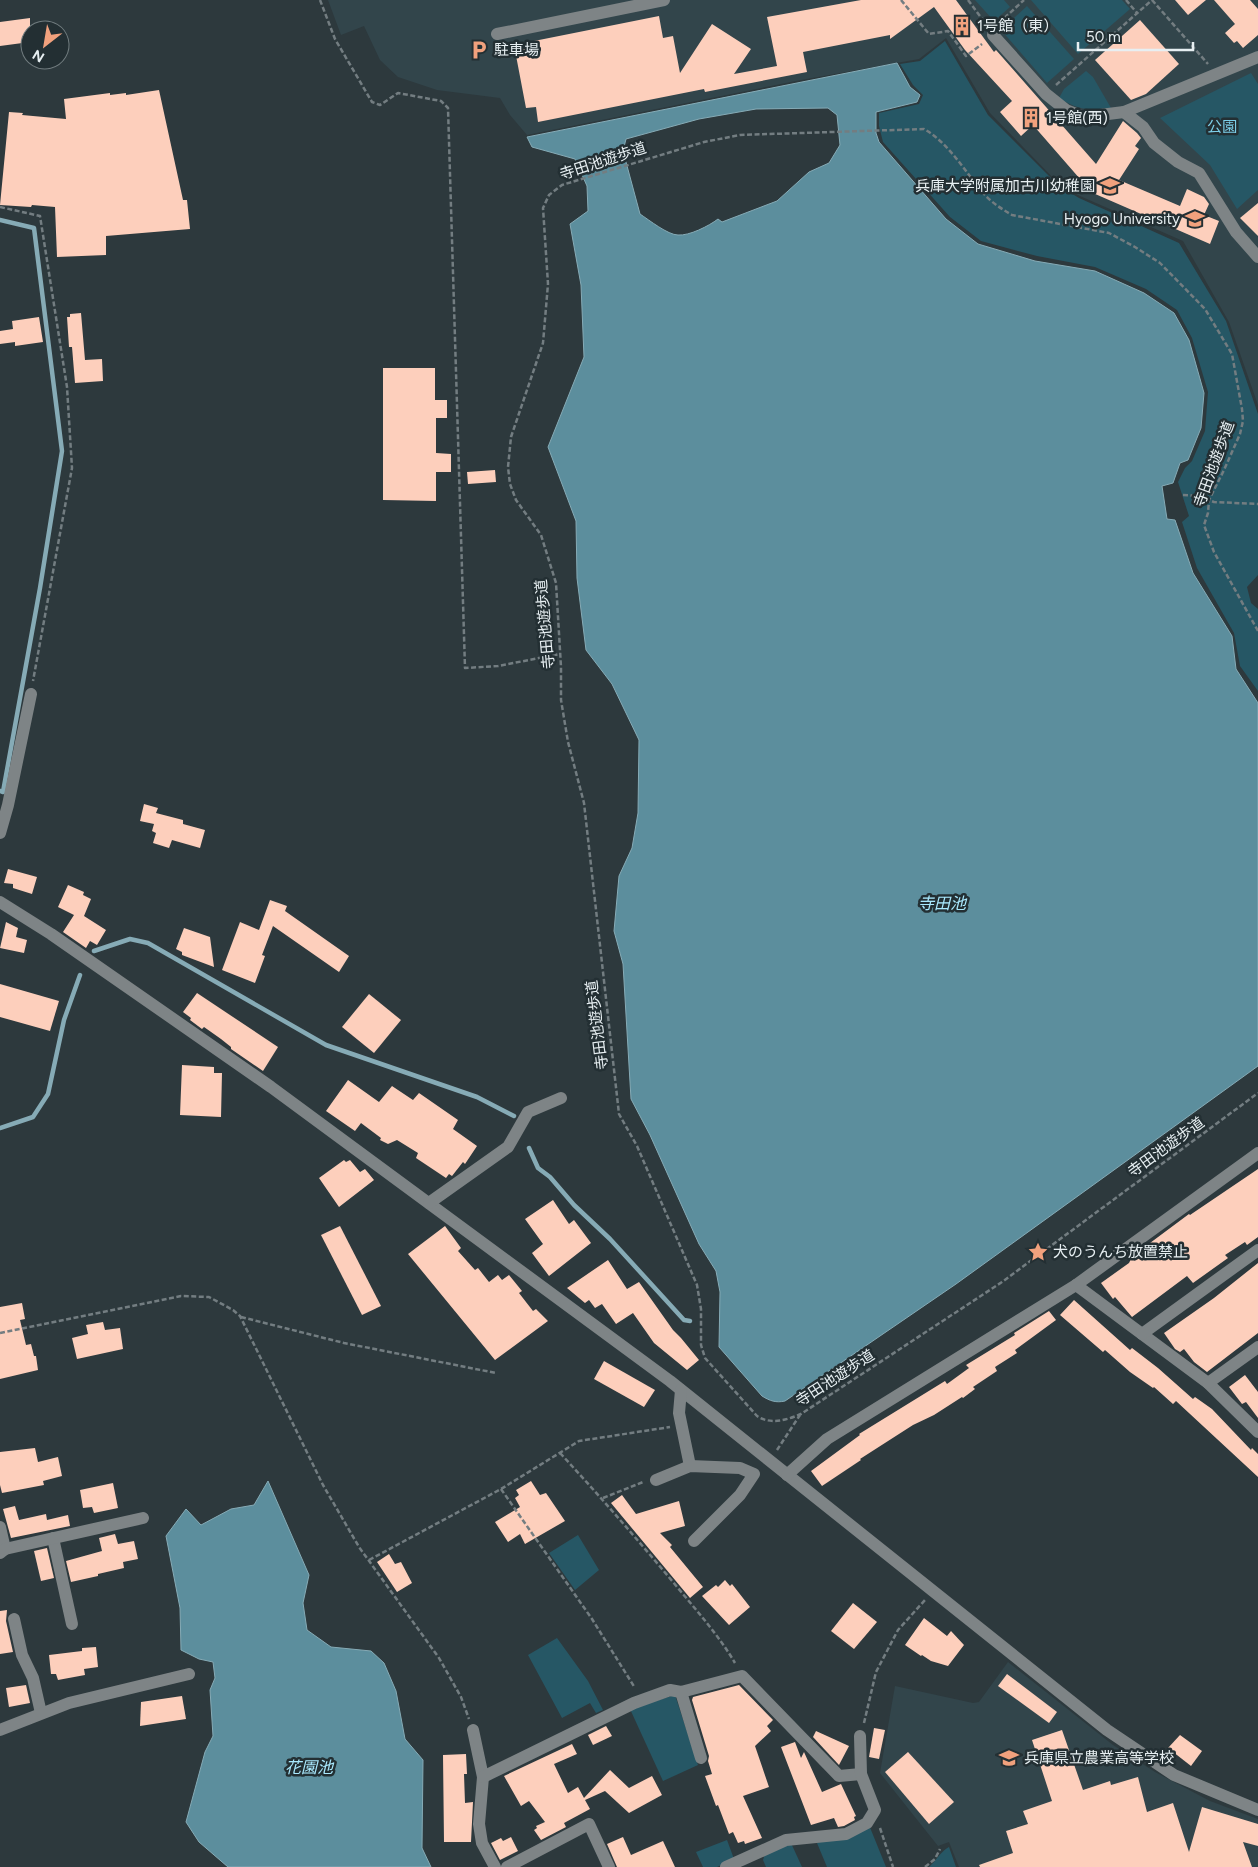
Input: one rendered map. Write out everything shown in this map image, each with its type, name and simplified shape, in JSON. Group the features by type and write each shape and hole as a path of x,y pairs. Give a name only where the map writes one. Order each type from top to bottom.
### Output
{"street":[{"path":"497,34 649,1 664,0"},
{"path":"993,35 1046,94 1074,115 1084,117 1124,112 1258,57"},
{"path":"1124,112 1144,127 1154,143 1178,162 1199,173 1236,232 1258,257"},
{"path":"0,833 8,805 31,694"},
{"path":"0,902 51,934 270,1086 681,1390 1107,1730 1174,1775 1258,1810"},
{"path":"429,1204 508,1147 528,1112 561,1098"},
{"path":"787,1475 827,1439 1076,1285 1258,1153"},
{"path":"1142,1334 1258,1250"},
{"path":"1076,1285 1208,1383 1258,1432"},
{"path":"1208,1383 1258,1348"},
{"path":"681,1390 678,1414 690,1466"},
{"path":"656,1480 690,1466 740,1468 754,1474 740,1495 694,1541"},
{"path":"0,1527 3,1551 143,1518"},
{"path":"53,1538 72,1624"},
{"path":"14,1619 22,1655 33,1678 41,1714"},
{"path":"0,1730 69,1703 189,1674"},
{"path":"484,1777 642,1700 670,1690 681,1692 742,1676 838,1776 862,1774"},
{"path":"681,1692 702,1758"},
{"path":"473,1730 484,1777 479,1824 482,1843 495,1867"},
{"path":"726,1867 786,1840 846,1834 867,1823 875,1810 862,1774 860,1736"},
{"path":"507,1867 590,1824 609,1867"}],"path":[{"path":"320,0 335,39 372,102 380,105 398,93 440,101 448,108 466,668 498,666 560,654"},
{"path":"901,0 929,34 948,31 966,56 993,35 999,22 1024,0"},
{"path":"968,0 993,35"},
{"path":"1126,0 1137,13"},
{"path":"1046,94 1152,0 1217,74"},
{"name":"寺田池遊歩道","path":"1258,631 1214,552 1204,525 1209,500 1240,434 1243,421 1232,354 1205,309 1160,263 1135,246 1110,233 1012,215 998,207 985,195 941,141 934,134 924,129 740,136 704,142 574,180 553,190 546,200 543,208 548,284 543,343 511,437 508,467 510,484 516,500 541,535 556,583 561,700 568,742 584,803 619,1114 637,1146 697,1285 701,1309 702,1346 705,1358 757,1416 764,1421 788,1420 801,1414 1002,1282 1258,1093"},
{"path":"0,207 40,216 67,387 72,468 31,694"},
{"path":"1183,495 1198,496 1214,502 1258,504"},
{"path":"0,1333 181,1296 209,1297 233,1310 240,1316 324,1485 359,1547 439,1658 461,1697 473,1730"},
{"path":"240,1316 344,1343 496,1373"},
{"path":"769,1461 801,1414"},
{"path":"369,1560 501,1489 579,1441 588,1438 622,1435 681,1425"},
{"path":"560,1454 603,1498 723,1642 742,1676"},
{"path":"603,1498 652,1479 656,1480"},
{"path":"501,1489 592,1619 642,1700"},
{"path":"860,1736 876,1672 898,1630 932,1592"},
{"path":"875,1810 893,1867"},
{"path":"926,1867 935,1859 940,1849"}],"shaded area":[{"name":"Hyogo University","path":"328,0 1258,0 1258,405 1229,322 1183,241 1080,196 1060,185 990,113 946,38 919,59 801,80 527,135 510,115 500,98 437,90 398,77 380,60 364,26 341,35"},
{"name":"兵庫県立農業高等学校","path":"1008,1662 1113,1745 1155,1772 1210,1801 1258,1819 1258,1867 959,1867 949,1842 938,1846 880,1773 895,1686 973,1703 979,1702"}],"green space":[{"path":"975,0 1004,0 1010,7 994,21"},
{"path":"1031,0 1122,0 1130,9 1078,54"},
{"path":"1027,6 1074,59 1047,83 1001,30"},
{"path":"945,41 988,115 1059,186 1079,198 1179,243 1226,321 1258,414 1258,575 1247,587 1251,603 1258,609 1258,691 1240,666 1234,633 1197,568 1182,522 1189,516 1178,482 1185,468 1192,461 1205,431 1208,392 1192,338 1177,310 1146,289 1095,267 1037,256 981,241 950,217 883,142 879,126 879,113 919,104 923,95 913,85 900,64 920,61"},
{"path":"1086,71 1093,77 1111,108 1084,109 1059,98 1064,89"},
{"name":"公園","path":"1251,73 1258,84 1258,190 1237,209 1210,165 1160,118"},
{"path":"578,1535 599,1570 575,1590 549,1553"},
{"path":"557,1638 588,1681 603,1710 596,1713 590,1703 562,1718 528,1655"},
{"path":"675,1695 698,1765 663,1781 630,1709"},
{"path":"869,1825 886,1867 827,1867 817,1843"},
{"path":"727,1840 734,1859 717,1867 703,1867 696,1852"},
{"path":"791,1843 802,1867 766,1867 763,1860 765,1854"},
{"path":"949,1847 956,1867 929,1867 943,1851"}],"water":[{"name":"寺田池","path":"897,63 910,87 920,95 917,102 876,112 876,133 879,142 946,219 978,244 1035,261 1095,271 1144,293 1174,313 1189,340 1204,393 1201,428 1188,460 1180,463 1173,483 1162,486 1167,519 1175,520 1193,573 1232,636 1236,669 1258,703 1258,1066 956,1284 785,1401 773,1401 762,1396 719,1347 720,1292 716,1271 699,1244 650,1135 631,1099 623,964 614,931 619,876 632,848 638,813 639,740 612,684 586,650 577,578 576,521 548,447 584,357 581,285 570,224 588,211 587,186 575,159 532,147 527,137","holes":["828,108 837,115 840,145 829,163 809,172 777,201 722,222 718,219 710,225 683,235 669,233 640,214 623,151 626,139 699,119 756,109"]},
{"name":"花園池","path":"268,1481 309,1575 303,1603 307,1630 331,1647 371,1651 384,1663 396,1691 405,1739 423,1760 422,1848 431,1867 228,1867 199,1842 186,1822 205,1752 213,1736 210,1690 215,1678 213,1662 199,1659 181,1650 180,1608 166,1536 186,1509 201,1525 231,1509 254,1505"}],"building":[{"path":"861,0 956,0 994,52 996,50 1096,164 1123,121 1141,138 1135,146 1139,149 1119,180 1180,206 1187,189 1204,197 1209,204 1204,215 1219,221 1210,244 1086,190 1087,187 1033,125 1021,136 1000,112 1012,101 965,50 934,7 890,39 890,35 803,52 807,72 705,92 704,89 538,122 536,107 526,108 514,45 659,16 663,38 673,36 680,73 712,24 751,49 734,74 777,66 767,17"},
{"path":"1175,0 1206,0 1188,15"},
{"path":"1214,0 1250,0 1258,9 1258,35 1243,48 1237,41 1234,43 1225,33 1235,24"},
{"path":"30,18 30,20 20,20 20,43 0,46 0,22"},
{"path":"1140,20 1179,64 1146,94 1131,100 1095,60"},
{"path":"159,90 183,200 187,200 190,229 106,236 106,255 57,257 55,207 0,205 9,112 66,119 64,99 110,93 110,95 126,93 126,95"},
{"path":"1258,203 1258,236 1240,218"},
{"path":"81,313 85,360 102,359 103,381 75,383 72,347 69,347 67,317 70,317 70,314"},
{"path":"39,317 43,342 15,346 15,342 0,344 0,331 13,329 12,321"},
{"path":"383,368 435,368 435,400 447,400 447,418 436,418 436,453 451,454 451,472 436,472 436,501 383,500"},
{"path":"495,470 496,482 468,484 467,472"},
{"path":"144,804 158,808 156,813 183,820 183,824 205,830 200,848 172,840 169,848 153,843 156,833 152,831 154,824 140,821"},
{"path":"8,869 37,877 32,894 13,888 13,884 4,883"},
{"path":"68,885 84,892 83,895 91,899 84,916 106,930 97,945 90,941 86,948 63,932 74,915 58,907"},
{"path":"270,900 287,906 285,911 349,956 339,972 273,926 262,955 265,956 255,983 222,970 240,922 259,930"},
{"path":"6,922 18,928 16,937 27,940 24,953 0,948"},
{"path":"184,928 210,937 214,967 182,955 182,952 176,949"},
{"path":"0,984 59,1001 50,1031 0,1017"},
{"path":"197,993 278,1047 263,1071 204,1027 202,1029 183,1012"},
{"path":"369,994 401,1020 374,1053 342,1027"},
{"path":"182,1065 214,1067 214,1073 222,1073 221,1117 180,1115"},
{"path":"348,1080 379,1102 392,1086 413,1100 419,1093 458,1120 453,1129 477,1146 465,1164 463,1162 452,1176 449,1174 446,1178 416,1158 418,1153 397,1140 388,1144 380,1140 381,1138 361,1123 355,1131 326,1111"},
{"path":"344,1160 346,1162 350,1160 360,1172 365,1169 374,1180 339,1207 319,1178"},
{"path":"1258,1169 1258,1237 1247,1245 1245,1242 1225,1255 1228,1258 1193,1283 1187,1276 1132,1317 1115,1297 1113,1299 1101,1283 1129,1263 1131,1259 1151,1245 1150,1243 1189,1214"},
{"path":"553,1200 569,1224 574,1220 591,1243 549,1276 532,1253 543,1244 525,1219"},
{"path":"340,1226 381,1306 362,1315 321,1235"},
{"path":"445,1226 461,1248 458,1251 475,1270 478,1268 489,1282 498,1275 502,1280 509,1275 522,1291 519,1293 533,1311 536,1309 548,1321 495,1360 408,1254"},
{"path":"608,1260 627,1289 639,1282 673,1330 699,1360 687,1370 654,1343 633,1313 616,1324 602,1304 595,1308 589,1300 585,1303 567,1288"},
{"path":"1258,1263 1258,1333 1207,1372 1194,1362 1184,1349 1180,1352 1175,1349 1164,1333 1214,1298"},
{"path":"1074,1300 1130,1350 1132,1348 1158,1368 1193,1399 1195,1397 1212,1409 1251,1450 1252,1448 1258,1454 1258,1477 1176,1401 1173,1404 1154,1387 1130,1372 1105,1350 1103,1352 1060,1315"},
{"path":"22,1303 25,1319 20,1320 26,1345 31,1344 34,1356 36,1356 38,1370 0,1379 0,1307"},
{"path":"1049,1311 1056,1320 1015,1350 1017,1353 995,1367 997,1371 973,1387 975,1389 963,1398 913,1425 822,1486 811,1471 859,1434 945,1381 947,1384 969,1368 966,1365 1015,1335 1014,1333"},
{"path":"103,1322 105,1330 120,1328 123,1349 77,1359 72,1338 88,1334 86,1325"},
{"path":"604,1361 655,1390 644,1407 594,1379"},
{"path":"1245,1375 1258,1392 1258,1418 1246,1402 1242,1404 1229,1387"},
{"path":"35,1448 38,1462 58,1457 62,1476 43,1481 44,1485 2,1493 0,1485 0,1452"},
{"path":"531,1481 540,1495 546,1493 565,1521 525,1544 520,1534 508,1542 495,1522 520,1507 515,1498 519,1495 516,1490"},
{"path":"113,1483 118,1508 94,1513 92,1507 83,1508 80,1490"},
{"path":"622,1495 636,1514 679,1501 685,1526 660,1533 672,1545 670,1547 703,1587 690,1598 611,1503"},
{"path":"15,1506 19,1520 46,1514 47,1520 68,1515 70,1526 11,1538 3,1509"},
{"path":"115,1534 118,1544 134,1541 138,1559 123,1562 124,1568 71,1582 66,1561 102,1551 99,1538"},
{"path":"47,1548 54,1578 41,1581 34,1551"},
{"path":"389,1554 395,1564 401,1562 412,1583 397,1592 377,1562"},
{"path":"725,1580 730,1586 732,1584 750,1607 729,1625 702,1596 716,1585 718,1587"},
{"path":"853,1603 877,1622 854,1649 831,1631"},
{"path":"7,1610 6,1621 13,1652 0,1654 0,1611"},
{"path":"924,1618 947,1636 951,1631 964,1645 948,1666 931,1661 905,1645"},
{"path":"96,1647 98,1667 84,1669 85,1675 58,1680 56,1674 51,1674 49,1655 82,1651 82,1648"},
{"path":"1007,1674 1057,1712 1049,1723 998,1686"},
{"path":"26,1685 30,1703 9,1707 6,1688"},
{"path":"739,1685 773,1720 767,1726 771,1731 755,1746 769,1787 743,1796 762,1838 745,1844 744,1841 738,1843 733,1832 729,1834 718,1805 716,1806 705,1776 712,1774 708,1761 709,1756 692,1700 693,1697"},
{"path":"182,1696 186,1719 140,1726 141,1702"},
{"path":"606,1726 612,1736 593,1745 588,1735"},
{"path":"874,1728 885,1730 879,1759 869,1757"},
{"path":"1062,1730 1083,1790 1110,1781 1111,1785 1138,1777 1147,1812 1173,1803 1189,1852 1202,1807 1258,1824 1258,1846 1243,1842 1252,1867 980,1867 979,1865 1013,1853 1006,1831 1028,1824 1023,1811 1052,1801 1032,1740"},
{"path":"816,1731 849,1746 839,1765 813,1737"},
{"path":"1180,1735 1202,1751 1191,1766 1168,1748"},
{"path":"795,1742 801,1758 804,1752 822,1792 841,1784 856,1816 854,1817 855,1820 838,1827 834,1818 811,1825 781,1747"},
{"path":"572,1744 577,1754 554,1764 568,1793 578,1787 584,1798 610,1770 629,1788 652,1776 662,1795 629,1813 605,1791 585,1800 590,1809 564,1823 566,1827 541,1840 534,1830 537,1828 536,1826 545,1822 529,1801 521,1806 504,1776"},
{"path":"908,1752 954,1802 929,1824 885,1772"},
{"path":"466,1754 467,1774 464,1774 465,1803 473,1802 471,1842 444,1842 443,1755"},
{"path":"511,1837 518,1851 500,1860 491,1843 501,1838 503,1841"},
{"path":"623,1837 631,1855 663,1841 675,1867 617,1867 607,1844"}],"waterway":[{"path":"0,220 34,228 62,451 40,588 3,792 0,791"},
{"path":"94,951 130,939 148,943 326,1045 477,1097 514,1116"},
{"path":"0,1128 33,1117 48,1094 64,1020 80,975"},
{"path":"529,1148 538,1168 550,1177 574,1205 610,1239 684,1320 690,1321"}],"place":[{"name":"1号館（東）","path":"962,26"},
{"name":"駐車場","path":"479,50"},
{"name":"1号館(西)","path":"1031,118"},
{"name":"兵庫大学附属加古川幼稚園","path":"1110,186"},
{"name":"Hyogo University","path":"1195,219"},
{"name":"犬のうんち放置禁止","path":"1038,1252"},
{"name":"兵庫県立農業高等学校","path":"1009,1758"}]}
